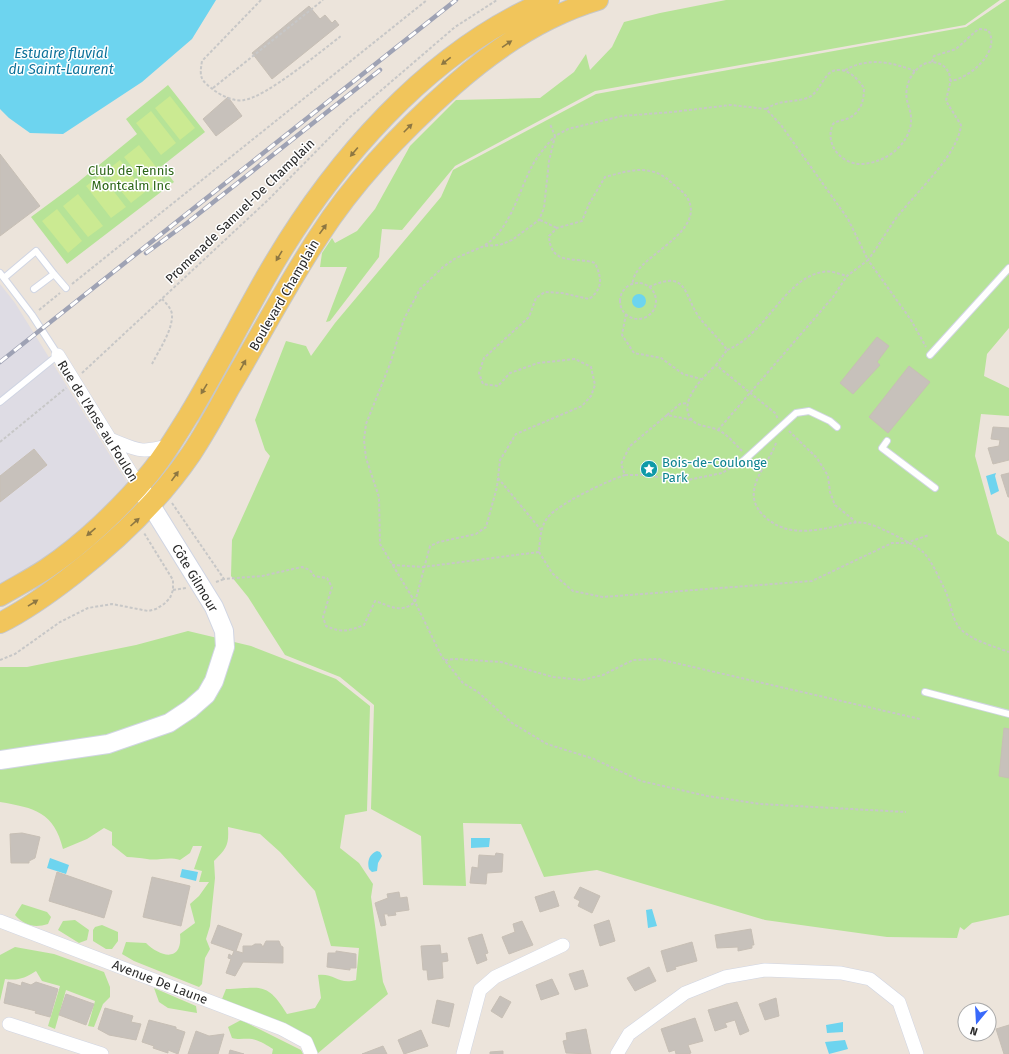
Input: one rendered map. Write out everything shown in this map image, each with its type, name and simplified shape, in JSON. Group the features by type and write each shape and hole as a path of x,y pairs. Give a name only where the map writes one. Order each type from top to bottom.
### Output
{"main road":[{"name":"Boulevard Champlain","path":"0,596 52,564 117,509 139,486 170,445 206,386 267,276 293,233 316,200 357,148 400,102 443,64 478,38 518,15 549,0"},
{"name":"Boulevard Champlain","path":"0,623 40,599 65,581 110,544 154,512 170,484 202,437 290,281 320,234 349,194 406,129 445,93 501,47 546,20 570,9 598,0"}],"street":[{"name":"Rue de l'Anse au Foulon","path":"58,355 139,486"},
{"path":"110,439 149,452 170,445"},
{"name":"Côte Gilmour","path":"0,760 108,744 169,722 190,709 206,695 214,681 225,647 224,631 214,607 139,486"},
{"name":"Avenue De Laune","path":"0,921 282,1029 306,1042 311,1054"},
{"path":"463,1054 480,990 495,977 563,945"},
{"path":"617,1054 630,1034 685,993 725,977 765,970 841,973 870,979 898,1002 917,1054"},
{"path":"9,1024 86,1051 102,1054"}],"lane":[{"path":"0,402 58,355 32,315 2,276 36,251 66,288"},
{"path":"930,354 1009,268"},
{"path":"34,289 54,274"},
{"path":"741,463 796,413 809,411 830,421 838,427"},
{"path":"887,441 882,448 935,488"},
{"path":"925,692 1009,714"}],"path":[{"path":"261,0 202,61 200,73 202,81 222,95 242,101 260,95 341,36"},
{"path":"213,89 323,0"},
{"path":"32,315 427,0"},
{"name":"Promenade Samuel-De Champlain","path":"0,442 74,381 268,200 350,117 455,27 497,0"},
{"path":"845,70 853,75 864,88 863,102 856,114 848,119 833,124 829,135 831,142 842,157 852,162 863,164 888,156 902,144 907,135 911,117 906,91 915,71 932,62 934,56 956,49 979,29 988,30 990,34 990,45 981,64 970,74 958,80 950,80"},
{"path":"906,812 760,804 707,796 641,781 594,759 547,744 531,736 512,723 478,692 463,683 445,660 415,602 380,544 380,497 366,458 364,440 366,424 390,364 404,319 414,296 443,267 456,258 492,241 504,225 532,166 554,136 568,129 622,116 731,106 766,109 779,102 808,98 819,90 830,72 845,70 855,65 886,61 915,71"},
{"path":"718,430 833,297 847,276 868,260 884,239 892,224 957,142 961,125 946,101 950,80 947,70 943,66 932,62"},
{"path":"766,109 781,125 848,219 868,260 911,320 930,354"},
{"path":"484,246 500,245 512,240 539,220 544,208 549,161 554,136 550,124"},
{"path":"144,533 154,512 172,502 224,580 262,576 302,567 310,570 314,576 327,578 332,587 323,617 326,626 337,631 352,630 364,625 374,601 401,610 408,608 415,602 423,567 430,546 439,542 476,534 486,527 498,478 500,460 516,434 582,406 590,396 595,385 591,367 575,359 538,362 510,374 498,386 483,384 478,373 484,358 529,317 536,298 544,292 562,293 589,299 596,294 600,286 601,277 595,263 584,259 572,261 555,254 550,245 549,236 557,228 582,221 588,204 605,177 630,170 648,170 663,174 688,198 691,208 689,220 675,237 636,272 632,284"},
{"path":"539,220 557,228"},
{"path":"692,420 688,403 701,379 716,365 727,350 734,348 759,327 792,287 823,272 833,272 847,276"},
{"path":"649,287 661,282 671,281 685,289 700,318 720,339 727,350"},
{"path":"641,283 649,287 653,291 656,301 653,310 650,314 640,319 630,317 626,314 622,307 621,298 624,290 632,284 641,283"},
{"path":"152,364 165,338 171,321 172,313 162,299"},
{"path":"626,314 622,335 634,353 661,358 683,374 701,379"},
{"path":"716,365 775,414 783,425 818,458 828,476 830,492 835,505 856,522"},
{"path":"625,475 621,464 630,446 680,404 688,403"},
{"path":"667,415 692,420 718,430 748,456"},
{"path":"773,435 776,443 773,453 756,480 753,490 756,505 762,514 786,529 801,532 856,522 868,524 923,552 942,584 958,626 970,636 1009,652"},
{"path":"741,463 722,473 683,482 645,475 625,475 607,481 563,505 548,517 541,530 538,552 552,573 572,591 603,597 812,581 892,543 906,543 929,535"},
{"path":"498,478 541,530"},
{"path":"392,565 423,567 538,552"},
{"path":"445,660 455,659 501,662 553,677 582,680 603,675 633,660 658,659 920,719"}],"shaded area":[{"path":"0,284 15,303 128,484 110,503 42,561 0,586"}],"green space":[{"path":"726,0 1000,0 965,25 595,91 455,166 402,230 382,229 379,257 330,321 326,322 347,267 320,267 322,253 332,238 335,243 357,231 375,209 410,146 456,100 540,98 574,72 586,54 590,70 612,47 624,22 660,13"},
{"name":"Bois-de-Coulonge Park","path":"1006,0 1009,0 1009,328 987,354 984,376 1009,388 1009,416 981,414 975,456 997,534 1009,542 1009,915 972,923 964,930 960,927 957,938 887,937 765,920 597,870 544,877 521,824 463,823 466,886 423,885 421,836 371,809 374,705 340,677 285,655 248,597 231,576 232,540 270,456 265,450 255,420 286,341 306,346 311,356 335,323 441,197 453,170 596,94 966,27"},
{"name":"Club de Tennis Montcalm Inc","path":"168,85 205,132 162,166 174,182 67,264 31,217 77,183 137,134 126,119"},
{"path":"170,96 195,128 180,140 155,108"},
{"path":"151,111 176,143 161,155 136,123"},
{"path":"139,145 164,177 150,189 124,157"},
{"name":"Club de Tennis Montcalm Inc","path":"120,160 145,192 131,203 105,172"},
{"path":"101,175 126,207 111,218 86,186"},
{"path":"78,194 103,226 88,237 63,206"},
{"path":"57,209 82,241 68,253 42,221"},
{"path":"188,631 251,646 336,679 370,706 367,811 345,815 340,848 359,863 373,884 371,897 383,982 388,994 317,1054 222,999 226,989 262,989 268,991 274,996 287,1014 315,1008 321,998 318,975 329,976 345,981 356,980 359,948 331,946 315,891 280,852 260,834 228,827 226,846 222,853 214,861 215,878 210,926 206,939 210,949 205,958 202,984 199,987 134,961 122,954 126,942 146,943 158,952 169,955 178,950 180,934 195,923 190,904 199,896 209,882 199,882 202,871 194,869 202,846 193,846 190,853 180,860 171,858 151,859 127,857 112,845 112,832 104,828 87,839 63,849 54,827 48,819 33,810 0,802 0,667 27,667 136,645"},
{"path":"22,904 47,912 51,917 48,924 34,926 26,924 19,919 15,915"},
{"path":"75,920 89,930 87,940 79,943 58,930 63,921"},
{"path":"102,925 118,932 118,941 112,949 106,949 93,941 93,930 95,927"},
{"path":"15,947 54,954 104,972 110,987 110,997 103,1004 94,1027 88,1026 95,1001 66,990 55,1029 48,1026 60,986 42,981 36,971 14,980 5,979 0,1001 0,955"},
{"path":"154,988 196,1006 197,1013 168,1008 159,1002"},
{"path":"241,1020 301,1050 303,1054 272,1054 273,1049 257,1040 232,1038 228,1027"}],"water":[{"name":"Estuaire fluvial du Saint-Laurent","path":"0,0 216,0 192,39 142,82 63,134 30,133 9,118 0,109"},
{"path":"636,294 642,294 646,298 646,304 642,308 636,308 632,304 632,298"},
{"path":"996,473 995,476 999,491 991,495 986,476"},
{"path":"471,838 490,838 489,847 471,848"},
{"path":"377,851 380,852 382,856 378,863 377,871 372,872 369,869 368,864 370,856"},
{"path":"50,858 69,865 66,874 47,868"},
{"path":"182,869 198,872 196,881 180,877"},
{"path":"652,909 657,926 648,928 646,910"},
{"path":"843,1022 843,1032 827,1033 826,1025"},
{"path":"845,1040 848,1049 829,1054 825,1042"}],"building":[{"path":"309,6 320,19 325,15 332,23 335,20 339,25 272,79 252,53"},
{"path":"228,97 242,116 216,136 203,119"},
{"path":"0,154 40,206 0,236"},
{"path":"877,337 889,346 877,362 880,365 853,394 840,383"},
{"path":"909,366 930,382 888,433 869,417"},
{"path":"993,427 1009,428 1009,460 993,464 988,448 999,446 1000,440 991,439"},
{"path":"34,449 47,465 0,502 0,476"},
{"path":"1009,473 1009,497 1008,497 1001,475"},
{"path":"1004,728 1009,729 1009,778 999,776"},
{"path":"22,833 40,837 35,858 29,861 29,863 11,863 10,834"},
{"path":"496,853 503,854 502,872 487,873 486,884 470,883 472,867 478,868 479,855 495,856"},
{"path":"57,872 112,891 104,918 49,901"},
{"path":"152,877 190,886 181,926 143,917"},
{"path":"580,887 600,896 592,913 578,906 580,901 574,898"},
{"path":"554,891 559,906 540,912 535,897"},
{"path":"399,892 400,898 407,897 409,910 395,912 396,915 388,916 388,914 384,914 386,925 381,926 375,903 388,898 387,894"},
{"path":"609,920 615,941 600,946 594,925"},
{"path":"522,921 533,945 509,954 502,937 515,932 513,924"},
{"path":"218,925 242,934 236,951 243,953 243,946 261,944 263,947 266,941 279,941 283,947 283,963 243,962 235,976 226,973 231,959 228,958 229,954 232,956 234,951 211,943"},
{"path":"751,929 754,945 752,945 752,948 738,951 738,947 717,948 715,935"},
{"path":"482,934 488,953 485,954 487,960 477,964 468,938"},
{"path":"692,942 697,961 675,967 676,969 667,972 661,951"},
{"path":"440,945 441,954 447,953 448,961 442,962 443,978 428,980 427,970 423,970 421,946"},
{"path":"336,951 356,954 356,968 350,968 350,970 327,967 328,953 336,953"},
{"path":"649,967 656,981 635,991 627,978"},
{"path":"583,970 588,986 575,990 569,974"},
{"path":"552,979 559,994 541,1000 536,985"},
{"path":"8,982 21,986 22,982 31,985 36,982 58,989 50,1017 35,1013 36,1011 4,1003"},
{"path":"66,994 94,1004 86,1025 59,1015"},
{"path":"500,996 511,1002 502,1018 491,1011"},
{"path":"776,998 779,1016 765,1020 759,1004"},
{"path":"437,1000 454,1004 449,1027 432,1023"},
{"path":"737,1002 749,1031 740,1035 735,1020 725,1023 727,1027 715,1031 708,1010"},
{"path":"105,1008 133,1016 131,1022 141,1024 136,1040 109,1035 98,1029"},
{"path":"695,1018 703,1041 688,1045 691,1053 688,1054 676,1054 675,1050 669,1052 661,1029"},
{"path":"149,1020 176,1027 176,1029 185,1032 178,1054 168,1050 168,1053 153,1048 154,1046 142,1042"},
{"path":"1009,1025 1009,1054 1004,1054 997,1029"},
{"path":"586,1029 591,1054 566,1053 563,1041 567,1040 566,1033"},
{"path":"421,1030 428,1046 404,1054 398,1040"},
{"path":"196,1031 209,1036 224,1034 218,1054 188,1054"},
{"path":"383,1046 387,1054 362,1054"},
{"path":"230,1050 244,1054 229,1054"},
{"path":"503,1051 503,1054 490,1054 490,1052"}],"railway":[{"path":"0,362 456,0"},
{"path":"146,253 187,223 380,70"}],"place":[{"name":"Bois-de-Coulonge Park","path":"649,469"}]}
